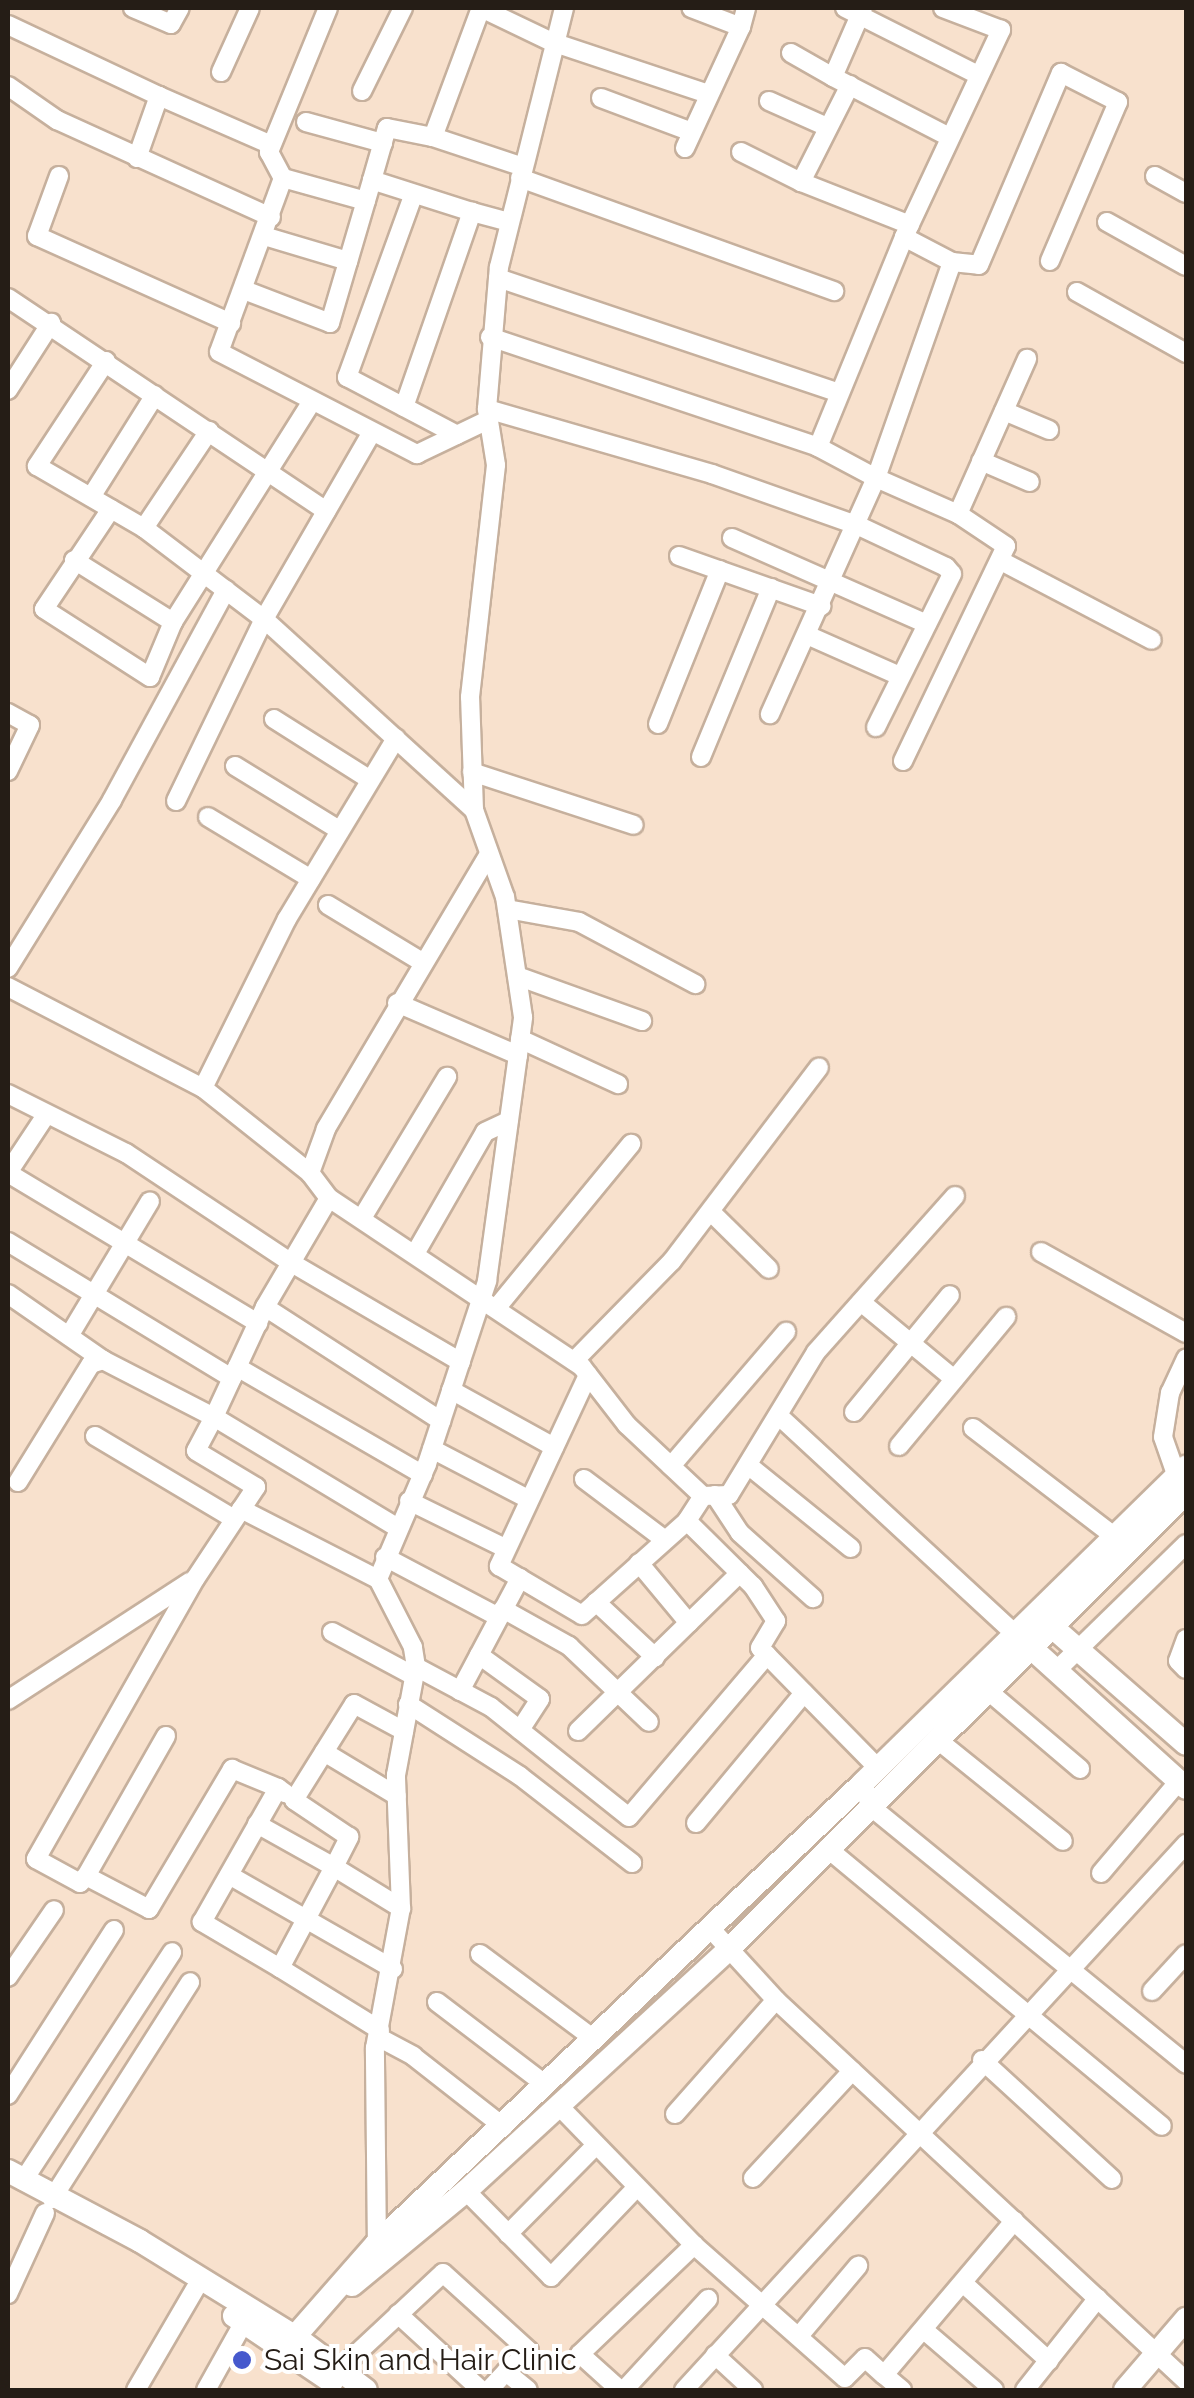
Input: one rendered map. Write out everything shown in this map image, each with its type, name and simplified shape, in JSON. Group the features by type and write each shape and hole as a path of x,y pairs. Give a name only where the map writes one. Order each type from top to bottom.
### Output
{"street":[{"path":"133,8 171,24 180,8"},
{"path":"221,72 250,8"},
{"path":"328,8 271,145 284,178 219,352 370,434 416,454 488,415 712,474 859,526 951,571 876,727"},
{"path":"362,91 403,8"},
{"path":"434,137 482,8 552,42 708,94"},
{"path":"378,1579 396,1527 423,1474 482,1295 519,1048 517,976 506,909 474,810 470,698 496,466 488,415 490,337 498,278 552,42 564,8"},
{"path":"691,8 741,27"},
{"path":"601,98 688,140 741,27 746,8"},
{"path":"845,8 862,13 978,75"},
{"path":"818,447 837,392 948,136 1001,30 943,8"},
{"path":"801,182 842,81 862,13"},
{"path":"8,25 271,145"},
{"path":"792,53 948,136"},
{"path":"741,152 907,231 952,262 979,265 1061,74 1118,102 1050,261"},
{"path":"8,86 57,120 271,217"},
{"path":"136,158 159,96"},
{"path":"769,102 825,126"},
{"path":"306,122 383,143"},
{"path":"244,290 330,323 388,128 434,137 834,291"},
{"path":"59,176 37,236 231,323"},
{"path":"1155,176 1186,194"},
{"path":"284,178 366,202"},
{"path":"372,180 413,196 510,222"},
{"path":"413,196 347,378 457,435"},
{"path":"404,407 472,212"},
{"path":"1107,222 1186,266"},
{"path":"264,236 348,262"},
{"path":"770,714 859,526 952,262"},
{"path":"498,278 837,392"},
{"path":"1077,292 1186,353"},
{"path":"8,298 52,323 326,511"},
{"path":"9,386 52,323"},
{"path":"490,337 818,447 958,514 1004,541 1001,561 903,762"},
{"path":"958,514 1027,359"},
{"path":"106,361 36,466 144,528 264,619 474,810"},
{"path":"91,497 154,395"},
{"path":"111,509 44,609 150,678 173,622 201,574 311,403"},
{"path":"1004,411 1049,430"},
{"path":"144,528 209,432"},
{"path":"176,800 264,619 370,434"},
{"path":"981,461 1030,482"},
{"path":"732,538 927,624"},
{"path":"679,556 821,606"},
{"path":"74,560 173,622"},
{"path":"1001,561 1152,640"},
{"path":"658,724 720,570"},
{"path":"701,756 771,588"},
{"path":"8,968 112,800 226,590"},
{"path":"808,636 900,676"},
{"path":"8,713 30,725 8,771"},
{"path":"274,718 369,779"},
{"path":"204,1088 310,879 396,738"},
{"path":"235,766 339,830"},
{"path":"472,772 634,824"},
{"path":"208,817 310,879"},
{"path":"310,1173 326,1128 397,1003 490,854"},
{"path":"328,905 422,962"},
{"path":"506,909 579,922 695,984"},
{"path":"517,976 642,1021"},
{"path":"8,987 204,1088 310,1173 329,1198 482,1295 581,1368 672,1466 709,1496 740,1533 813,1598"},
{"path":"397,1003 618,1084"},
{"path":"818,1067 712,1212 581,1368 554,1447 499,1566 582,1615 709,1496 729,1495 816,1352 955,1196"},
{"path":"362,1218 447,1077"},
{"path":"8,1094 126,1153 290,1262 461,1362"},
{"path":"46,1115 8,1172 441,1422"},
{"path":"416,1252 485,1132 509,1120"},
{"path":"498,1306 630,1144"},
{"path":"166,1736 80,1883 36,1859 194,1579 256,1487 196,1451 261,1315 329,1198"},
{"path":"69,1336 150,1201"},
{"path":"712,1212 769,1270"},
{"path":"8,1242 234,1373 423,1474"},
{"path":"1041,1252 1186,1334"},
{"path":"854,1412 950,1295"},
{"path":"861,1302 954,1379"},
{"path":"11,1303 103,1360 214,1418 396,1527"},
{"path":"899,1446 1006,1317"},
{"path":"672,1466 786,1332"},
{"path":"1183,1479 1163,1437 1170,1393 1186,1358"},
{"path":"18,1482 91,1364 103,1360"},
{"path":"452,1390 554,1447"},
{"path":"779,1416 1183,1785 1101,1873"},
{"path":"973,1428 1115,1537"},
{"path":"94,1436 238,1514 378,1579 413,1646 415,1671 397,1796 401,1908 379,2034 378,2255"},
{"path":"432,1449 528,1499"},
{"path":"748,1465 851,1548"},
{"path":"584,1479 665,1540"},
{"path":"1043,1619 1115,1537 1183,1479"},
{"path":"378,2255 466,2191 552,2096 594,2038 710,1928 870,1786 1183,1479"},
{"path":"409,1502 506,1548"},
{"path":"686,1521 740,1573 776,1621 760,1648 804,1693 870,1786 1186,2064"},
{"path":"1058,1668 1186,1544"},
{"path":"385,1557 569,1646 649,1722"},
{"path":"639,1563 689,1623"},
{"path":"578,1731 740,1573"},
{"path":"460,1690 520,1578"},
{"path":"8,1700 194,1579"},
{"path":"596,1602 655,1657"},
{"path":"1043,1619 1186,1741"},
{"path":"332,1632 460,1690 520,1730 629,1818 767,1655"},
{"path":"1186,1639 1178,1661 1186,1669"},
{"path":"290,2344 504,2126 552,2096 727,1951 827,1848 870,1786 938,1741 987,1690 1022,1640"},
{"path":"479,1655 540,1698 520,1730"},
{"path":"987,1690 1080,1770"},
{"path":"696,1823 804,1693"},
{"path":"294,1800 354,1704 404,1730"},
{"path":"408,1704 520,1776 632,1862"},
{"path":"938,1741 1063,1841"},
{"path":"324,1752 397,1796"},
{"path":"86,1876 149,1909 232,1769 278,1788 349,1837 280,1968"},
{"path":"278,1788 202,1922 413,2056 504,2126"},
{"path":"258,1824 401,1908"},
{"path":"684,2390 1028,2009 1075,1968 1186,1844"},
{"path":"827,1848 1028,2009 1162,2126"},
{"path":"229,1874 393,1969"},
{"path":"8,1977 54,1910"},
{"path":"710,1928 727,1951 776,2000 1186,2381"},
{"path":"8,2095 114,1930"},
{"path":"172,1952 13,2180 48,2206 126,2247 244,2322 290,2344"},
{"path":"480,1954 594,2038"},
{"path":"1152,1991 1186,1954"},
{"path":"8,2294 48,2206 190,1982"},
{"path":"676,2114 776,2000"},
{"path":"437,2002 552,2096 595,2146 694,2245 845,2378 865,2358 902,2390"},
{"path":"982,2060 1112,2179"},
{"path":"753,2178 852,2071"},
{"path":"508,2234 595,2146"},
{"path":"466,2191 551,2277 638,2187"},
{"path":"48,2206 140,2241 290,2344 330,2382 366,2390"},
{"path":"884,2374 1014,2221"},
{"path":"694,2245 580,2354 622,2390 708,2299"},
{"path":"799,2336 858,2266"},
{"path":"330,2382 444,2273 529,2351 489,2390"},
{"path":"964,2283 1048,2361"},
{"path":"136,2390 195,2289"},
{"path":"1025,2390 1098,2298"},
{"path":"398,2314 481,2390"},
{"path":"1126,2390 1186,2319"},
{"path":"206,2390 244,2322"},
{"path":"924,2330 994,2390"},
{"path":"715,2356 754,2390"},
{"path":"506,2372 528,2390"}],"place":[{"name":"Sai Skin and Hair Clinic","path":"242,2360"}]}
